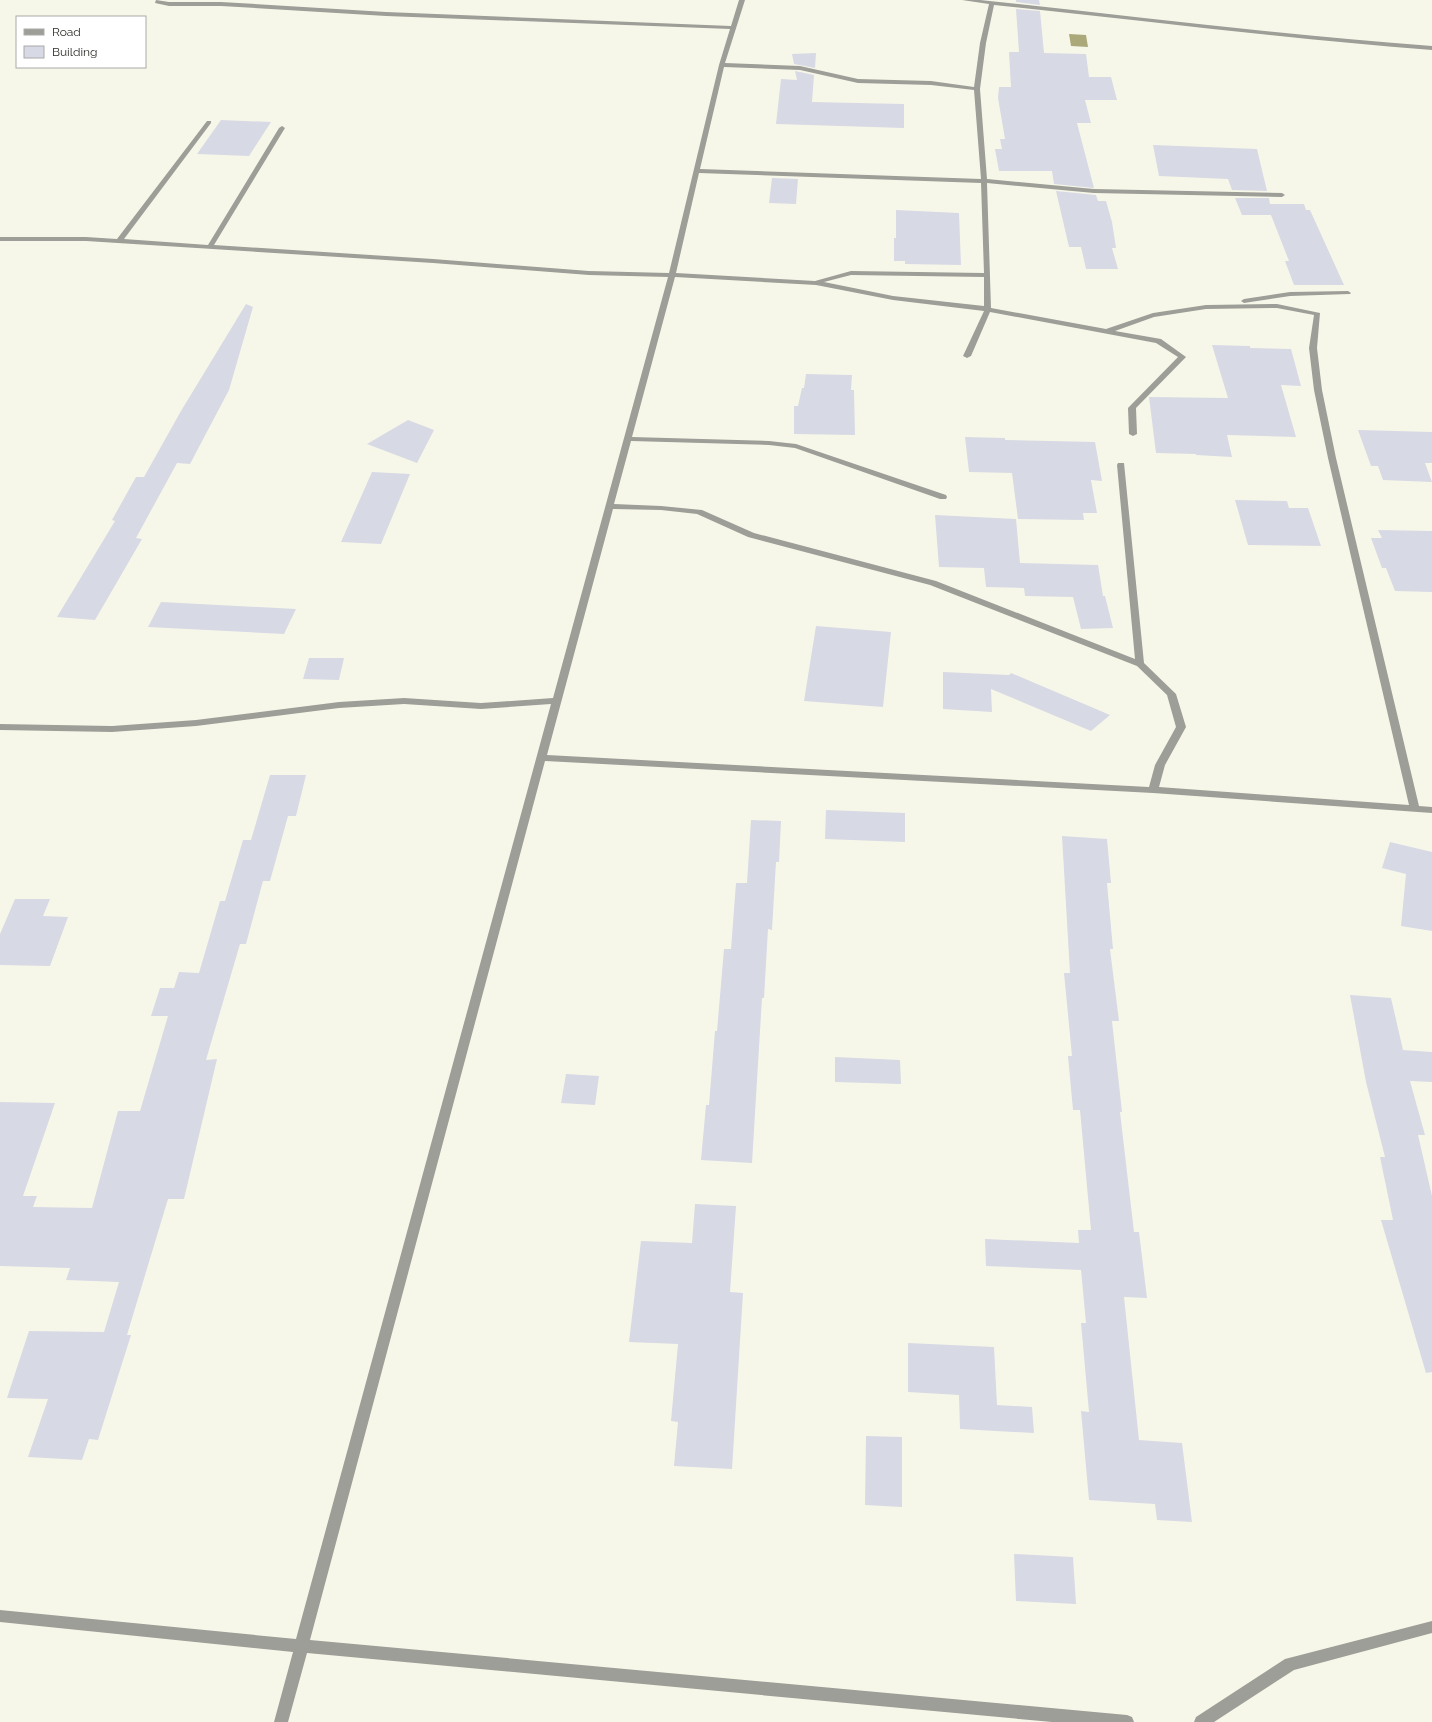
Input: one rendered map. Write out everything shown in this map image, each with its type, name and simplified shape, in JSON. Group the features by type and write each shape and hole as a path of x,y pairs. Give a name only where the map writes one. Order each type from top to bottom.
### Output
{"street":[{"path":"159,0 156,2 169,4 221,4 394,14 734,28"},
{"path":"281,1722 672,275 722,65 742,0"},
{"path":"965,0 1247,30 1326,40 1432,48"},
{"path":"967,356 988,309 984,181 977,89 983,43 992,3"},
{"path":"722,65 800,68 858,81 931,83 977,89"},
{"path":"119,241 209,122"},
{"path":"210,247 282,128"},
{"path":"696,171 984,181 1094,191 1282,195"},
{"path":"0,239 86,239 589,273 672,275 816,283 893,298 988,309 1158,341 1182,357 1132,408 1134,434"},
{"path":"816,283 851,273 987,275"},
{"path":"1107,331 1153,315 1290,294 1348,293"},
{"path":"1206,307 1277,306 1318,314 1313,348 1318,390 1336,474 1415,809"},
{"path":"628,439 768,442 796,446 943,497"},
{"path":"1121,465 1140,664"},
{"path":"610,506 661,508 699,512 752,535 933,583 1140,664 1170,694 1181,727 1160,765 1153,790"},
{"path":"0,727 112,729 196,723 339,705 404,701 480,706 556,701"},
{"path":"542,758 1153,790 1432,810"},
{"path":"0,1616 169,1634 1127,1722"},
{"path":"1201,1722 1290,1664 1432,1627"}],"shaded area":[{"path":"1069,34 1086,35 1088,47 1071,46"}],"building":[{"path":"1016,0 1039,0 1040,5 1016,2"},
{"path":"1016,9 1040,11 1044,53 1086,54 1089,77 1111,77 1117,100 1085,100 1091,123 1077,123 1094,188 1054,184 1052,171 999,171 995,149 1002,149 1000,139 1005,139 998,98 999,87 1011,87 1009,52 1019,52"},
{"path":"816,53 815,68 794,64 792,54"},
{"path":"795,71 814,75 812,102 904,104 904,128 776,124 781,79 797,80"},
{"path":"221,120 271,122 249,156 197,154"},
{"path":"1153,145 1257,149 1267,191 1232,190 1228,179 1159,176"},
{"path":"772,178 798,179 796,204 769,203"},
{"path":"1056,191 1096,195 1098,201 1106,201 1112,222 1116,248 1112,248 1118,269 1086,269 1081,247 1069,247"},
{"path":"1235,198 1269,198 1270,204 1304,204 1306,210 1310,210 1344,285 1294,285 1285,261 1289,261 1271,215 1242,215"},
{"path":"896,210 959,213 961,265 905,264 905,261 894,261"},
{"path":"246,304 253,307 229,390 190,464 177,463 136,538 142,539 95,620 57,617 115,521 112,520 136,477 144,477 181,411"},
{"path":"1212,345 1291,349 1301,386 1281,385 1296,437 1227,435 1232,457 1156,453 1149,397 1228,398"},
{"path":"806,374 852,375 851,390 854,390 855,435 794,434 794,406 798,406 802,388 804,388"},
{"path":"408,420 434,430 417,463 367,444"},
{"path":"1358,430 1432,432 1432,463 1425,463 1432,482 1383,480 1378,466 1371,466"},
{"path":"965,437 1005,438 1005,440 1095,442 1102,481 1091,480 1097,513 1083,513 1084,520 1018,519 1012,473 969,472"},
{"path":"372,472 410,474 381,544 341,542"},
{"path":"1235,500 1287,501 1289,508 1308,508 1321,546 1248,545"},
{"path":"935,515 1016,519 1020,563 1098,565 1103,596 1105,596 1113,628 1081,629 1073,597 1025,596 1024,588 986,587 984,568 939,567"},
{"path":"1378,530 1432,531 1432,592 1395,591 1386,568 1382,568 1371,538 1382,538"},
{"path":"161,602 296,609 284,634 148,627"},
{"path":"816,626 891,632 883,707 804,701"},
{"path":"309,658 344,658 339,680 303,679"},
{"path":"943,672 1009,675 1011,673 1110,715 1091,731 991,689 992,712 943,709"},
{"path":"270,775 306,775 296,816 288,816 270,881 263,881 246,944 240,944 206,1060 217,1059 184,1199 168,1199 127,1335 131,1335 98,1440 89,1439 82,1460 28,1457 48,1399 7,1398 29,1331 104,1332 119,1282 66,1280 70,1268 0,1266 0,1102 55,1103 23,1196 37,1196 33,1207 92,1208 118,1111 140,1111 168,1016 151,1016 160,988 174,988 179,972 199,973 220,901 225,901 243,840 251,840"},
{"path":"826,810 905,813 905,842 825,839"},
{"path":"751,820 781,821 779,862 776,862 772,930 768,929 764,998 762,998 752,1163 701,1160 706,1105 709,1105 724,949 731,949 736,883 747,883"},
{"path":"1062,836 1107,839 1111,883 1107,883 1113,949 1110,949 1119,1021 1112,1021 1122,1112 1120,1112 1134,1232 1139,1232 1147,1298 1124,1297 1139,1440 1182,1443 1192,1522 1157,1520 1155,1504 1089,1500 1081,1411 1089,1412 1081,1323 1086,1323 1081,1270 986,1266 985,1239 1079,1243 1078,1230 1091,1230 1080,1110 1073,1110 1068,1056 1072,1056 1064,973 1070,973"},
{"path":"1390,842 1432,852 1432,931 1401,926 1406,874 1382,868"},
{"path":"15,899 50,899 43,916 68,917 50,966 0,965 0,934"},
{"path":"1350,995 1391,998 1403,1050 1432,1052 1432,1082 1410,1081 1425,1135 1418,1135 1432,1196 1432,1372 1426,1373 1381,1220 1393,1220 1380,1157 1385,1157 1366,1082"},
{"path":"835,1057 900,1060 901,1084 835,1082"},
{"path":"566,1074 599,1076 595,1105 561,1103"},
{"path":"695,1204 736,1206 730,1292 743,1293 732,1469 674,1466 678,1422 671,1421 678,1344 629,1342 641,1241 692,1243"},
{"path":"908,1343 994,1347 997,1405 1032,1407 1034,1433 960,1429 959,1395 908,1392"},
{"path":"866,1436 902,1437 902,1507 865,1505"},
{"path":"1014,1554 1073,1557 1076,1604 1016,1601"}]}
